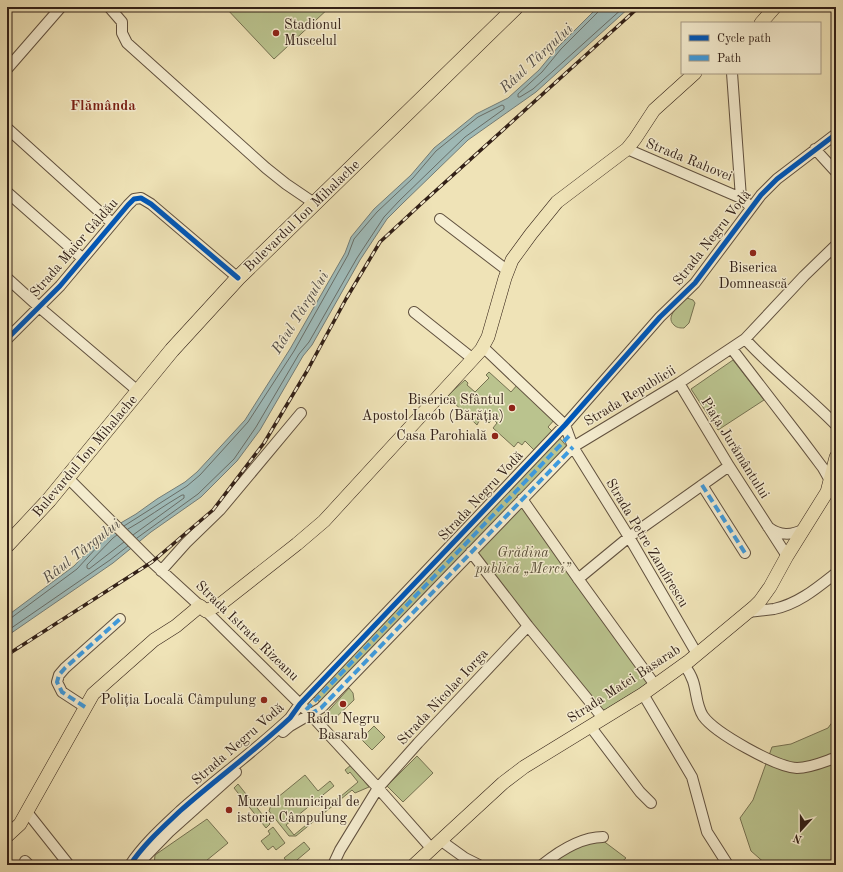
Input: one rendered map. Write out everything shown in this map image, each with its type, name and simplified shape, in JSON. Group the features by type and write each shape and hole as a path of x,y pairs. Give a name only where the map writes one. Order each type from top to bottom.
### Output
{"highway":[{"name":"Bulevardul Ion Mihalache","path":"7,545 68,478 177,345 238,278 516,7"}],"main road":[{"path":"762,22 775,7"},
{"path":"7,835 20,824 93,694 154,640 203,608 222,603 324,521 483,347 488,337 508,271 519,250 557,202 627,150 654,110 694,74"},
{"name":"Strada Matei Basarab","path":"414,865 502,783 535,759 643,694 684,665 760,601 770,587 786,556 827,492 833,486 836,457"}],"street":[{"path":"7,69 61,7"},
{"path":"109,7 122,22 122,33 127,43 266,168 314,203"},
{"path":"732,74 741,198"},
{"path":"8,131 112,223"},
{"name":"Strada Negru Vodă","path":"130,865 149,840 197,796 280,728 290,718 300,704 565,425 660,317 695,283 761,195 777,179 836,134"},
{"path":"815,149 836,172"},
{"name":"Strada Rahovei","path":"627,150 741,198 751,207"},
{"path":"7,192 82,258"},
{"name":"Strada Maior Gâldău","path":"7,339 60,286 82,258 134,199 142,198 151,204 238,278"},
{"path":"440,219 508,271"},
{"name":"Strada Republicii","path":"310,714 321,708 573,447 732,349 745,339 804,276 836,245"},
{"path":"7,278 138,392"},
{"path":"414,312 473,359"},
{"path":"745,339 784,379 808,398 836,425"},
{"path":"483,347 565,425"},
{"path":"732,349 802,440 833,486"},
{"name":"Piața Jurământului","path":"679,383 786,556"},
{"path":"161,571 186,543 220,510 301,413"},
{"name":"Strada Petre Zamfirescu","path":"565,425 573,447 629,538 697,654"},
{"path":"578,579 629,538 729,466"},
{"name":"Strada Istrate Rizeanu","path":"68,478 161,571 203,608 300,704 378,788 436,844 479,865"},
{"path":"702,485 745,553"},
{"path":"522,499 655,685"},
{"path":"767,526 776,532 785,534 798,532 804,529"},
{"path":"471,552 528,626 603,718"},
{"path":"748,612 774,609 804,597 836,573"},
{"path":"85,707 62,692 57,682 59,675 120,619"},
{"name":"Strada Nicolae Iorga","path":"334,865 340,850 378,788 418,743 528,626"},
{"path":"684,665 691,675 698,705 703,715 716,729 739,744 786,766 806,768 836,759"},
{"path":"643,694 692,777 707,832 728,865"},
{"name":"Strada Negru Vodă","path":"137,865 156,844 222,784 290,726 310,714"},
{"path":"590,726 640,792 651,803"},
{"path":"27,812 63,863"},
{"path":"542,865 561,852 584,840 594,837 603,837"}],"green space":[{"name":"Stadionul Muscelul","path":"225,7 330,7 274,59"},
{"path":"687,298 693,300 695,303 689,323 684,328 680,328 671,322 671,318 674,310"},
{"path":"733,360 764,400 718,430 691,389"},
{"path":"489,372 511,392 518,384 555,419 548,427 552,431 534,450 525,441 522,445 518,442 514,447 493,428 497,423 493,419 489,423 484,418 482,420 480,419 477,425 447,396 465,380 468,383 467,385 475,392 489,378 486,375"},
{"path":"557,435 569,449 323,705 311,694"},
{"name":"Grădina publică „Merci”","path":"523,505 652,684 604,714 475,554"},
{"path":"349,688 353,693 354,700 330,723 324,716"},
{"path":"836,717 836,865 767,865 751,851 740,818 753,800 772,747 791,744 828,728"},
{"path":"374,726 385,737 372,750 361,739"},
{"path":"417,756 433,773 403,802 387,786"},
{"path":"351,765 369,787 355,793 352,790 296,836 289,836 269,811 272,802 305,775 318,791 330,781 334,786 286,825 294,835 358,782 350,772 348,774 345,770"},
{"path":"238,784 270,824 266,828 234,788"},
{"path":"207,819 228,843 201,865 154,865 155,855"},
{"path":"273,827 285,843 276,850 273,846 268,850 261,841 270,834 268,831"},
{"path":"602,840 626,858 618,865 554,865 554,859 577,847"},
{"path":"304,842 310,849 290,865 284,858"}],"water":[{"path":"598,7 630,7 536,92 468,140 387,219 360,260 312,345 303,356 260,430 237,461 201,497 151,532 113,563 7,636 7,616 74,566 107,531 185,482 197,472 245,420 290,349 345,253 351,237 374,209 411,175 434,148 476,114 508,98 539,70 558,47"}],"railway":[{"path":"7,655 152,562 213,510 264,443 307,371 346,299 380,242 639,7"}],"marked path":[{"path":"306,710 569,436"},
{"path":"310,714 321,708 573,447"},
{"path":"702,485 745,553"},
{"path":"85,707 62,692 57,682 59,675 120,619"}],"cycle path":[{"path":"130,865 147,843 180,811 290,718 300,704 565,425 660,317 695,283 761,195 777,179 836,134"},
{"path":"7,339 60,286 134,199 141,198 151,204 238,278"}],"place":[{"name":"Stadionul Muscelul","path":"276,33"},
{"name":"Biserica Domnească","path":"753,253"},
{"name":"Biserica Sfântul Apostol Iacob (Bărăția)","path":"512,408"},
{"name":"Casa Parohială","path":"495,436"},
{"name":"Poliția Locală Câmpulung","path":"264,700"},
{"name":"Radu Negru Basarab","path":"343,704"},
{"name":"Muzeul municipal de istorie Câmpulung","path":"229,810"}],"district":[{"name":"Flămânda","path":"103,106"}],"water label":[{"name":"Râul Târgului","path":"537,59"},
{"name":"Râul Târgului","path":"301,313"},
{"name":"Râul Târgului","path":"82,552"}]}
